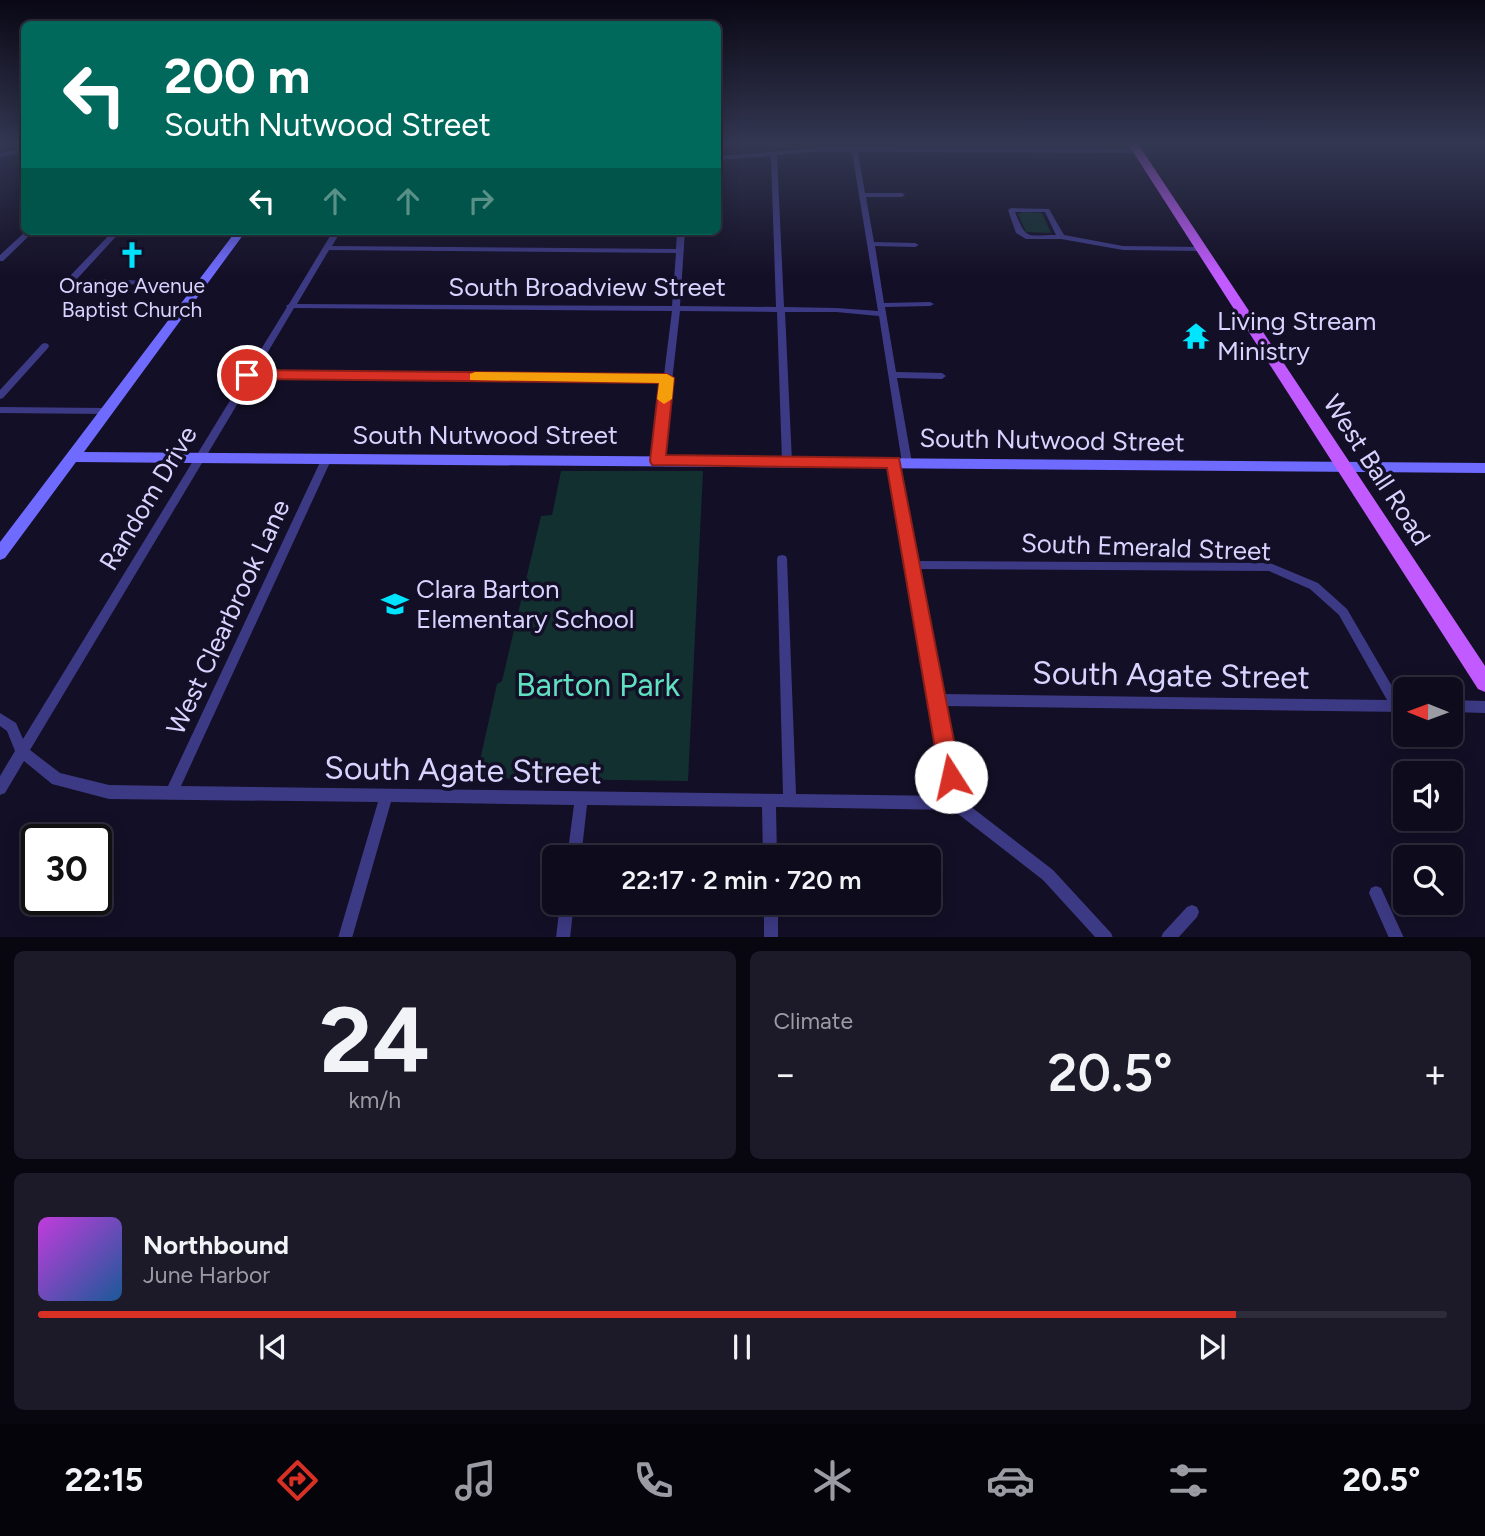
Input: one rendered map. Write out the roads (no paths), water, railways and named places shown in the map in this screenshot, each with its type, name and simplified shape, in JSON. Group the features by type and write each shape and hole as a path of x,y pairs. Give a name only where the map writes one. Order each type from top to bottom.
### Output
{"main road":[{"name":"West Ball Road","path":"1161,188 1485,683"}],"street":[{"path":"775,188 787,462"},
{"path":"861,188 892,375 912,565 955,803 1048,874 1106,937"},
{"path":"862,195 902,195"},
{"path":"1061,237 1047,210 1011,210 1020,233 1024,236 1061,237 1122,248 1201,249"},
{"path":"0,258 26,235"},
{"path":"113,235 73,278 74,281 201,284"},
{"path":"0,554 238,235"},
{"name":"Random Drive","path":"0,788 247,375 334,235"},
{"path":"657,461 676,309 681,235"},
{"path":"871,244 915,245"},
{"path":"326,248 680,251"},
{"name":"South Broadview Street","path":"290,306 882,309 930,304"},
{"path":"0,397 45,346"},
{"path":"247,375 667,378"},
{"path":"892,375 942,376"},
{"path":"0,410 107,411"},
{"name":"South Nutwood Street","path":"73,457 1485,468"},
{"name":"West Clearbrook Lane","path":"171,794 327,458"},
{"path":"782,559 790,803"},
{"name":"South Emerald Street","path":"912,565 1270,567 1314,586 1343,612 1393,693"},
{"name":"South Agate Street","path":"937,700 1393,706"},
{"path":"1463,706 1485,707"},
{"name":"South Agate Street","path":"0,719 12,727 22,752 57,779 109,792 769,803 955,803"},
{"path":"345,937 386,796"},
{"path":"576,845 582,800"},
{"path":"769,803 770,845"},
{"path":"1376,893 1397,937"},
{"path":"1168,937 1192,912"},
{"path":"563,937 566,915"},
{"path":"771,915 771,937"}],"place":[{"name":"Orange Avenue Baptist Church","path":"132,255"},
{"name":"Living Stream Ministry","path":"1196,336"},
{"name":"Clara Barton Elementary School","path":"395,604"}],"park label":[{"name":"Barton Park","path":"598,685"}]}
